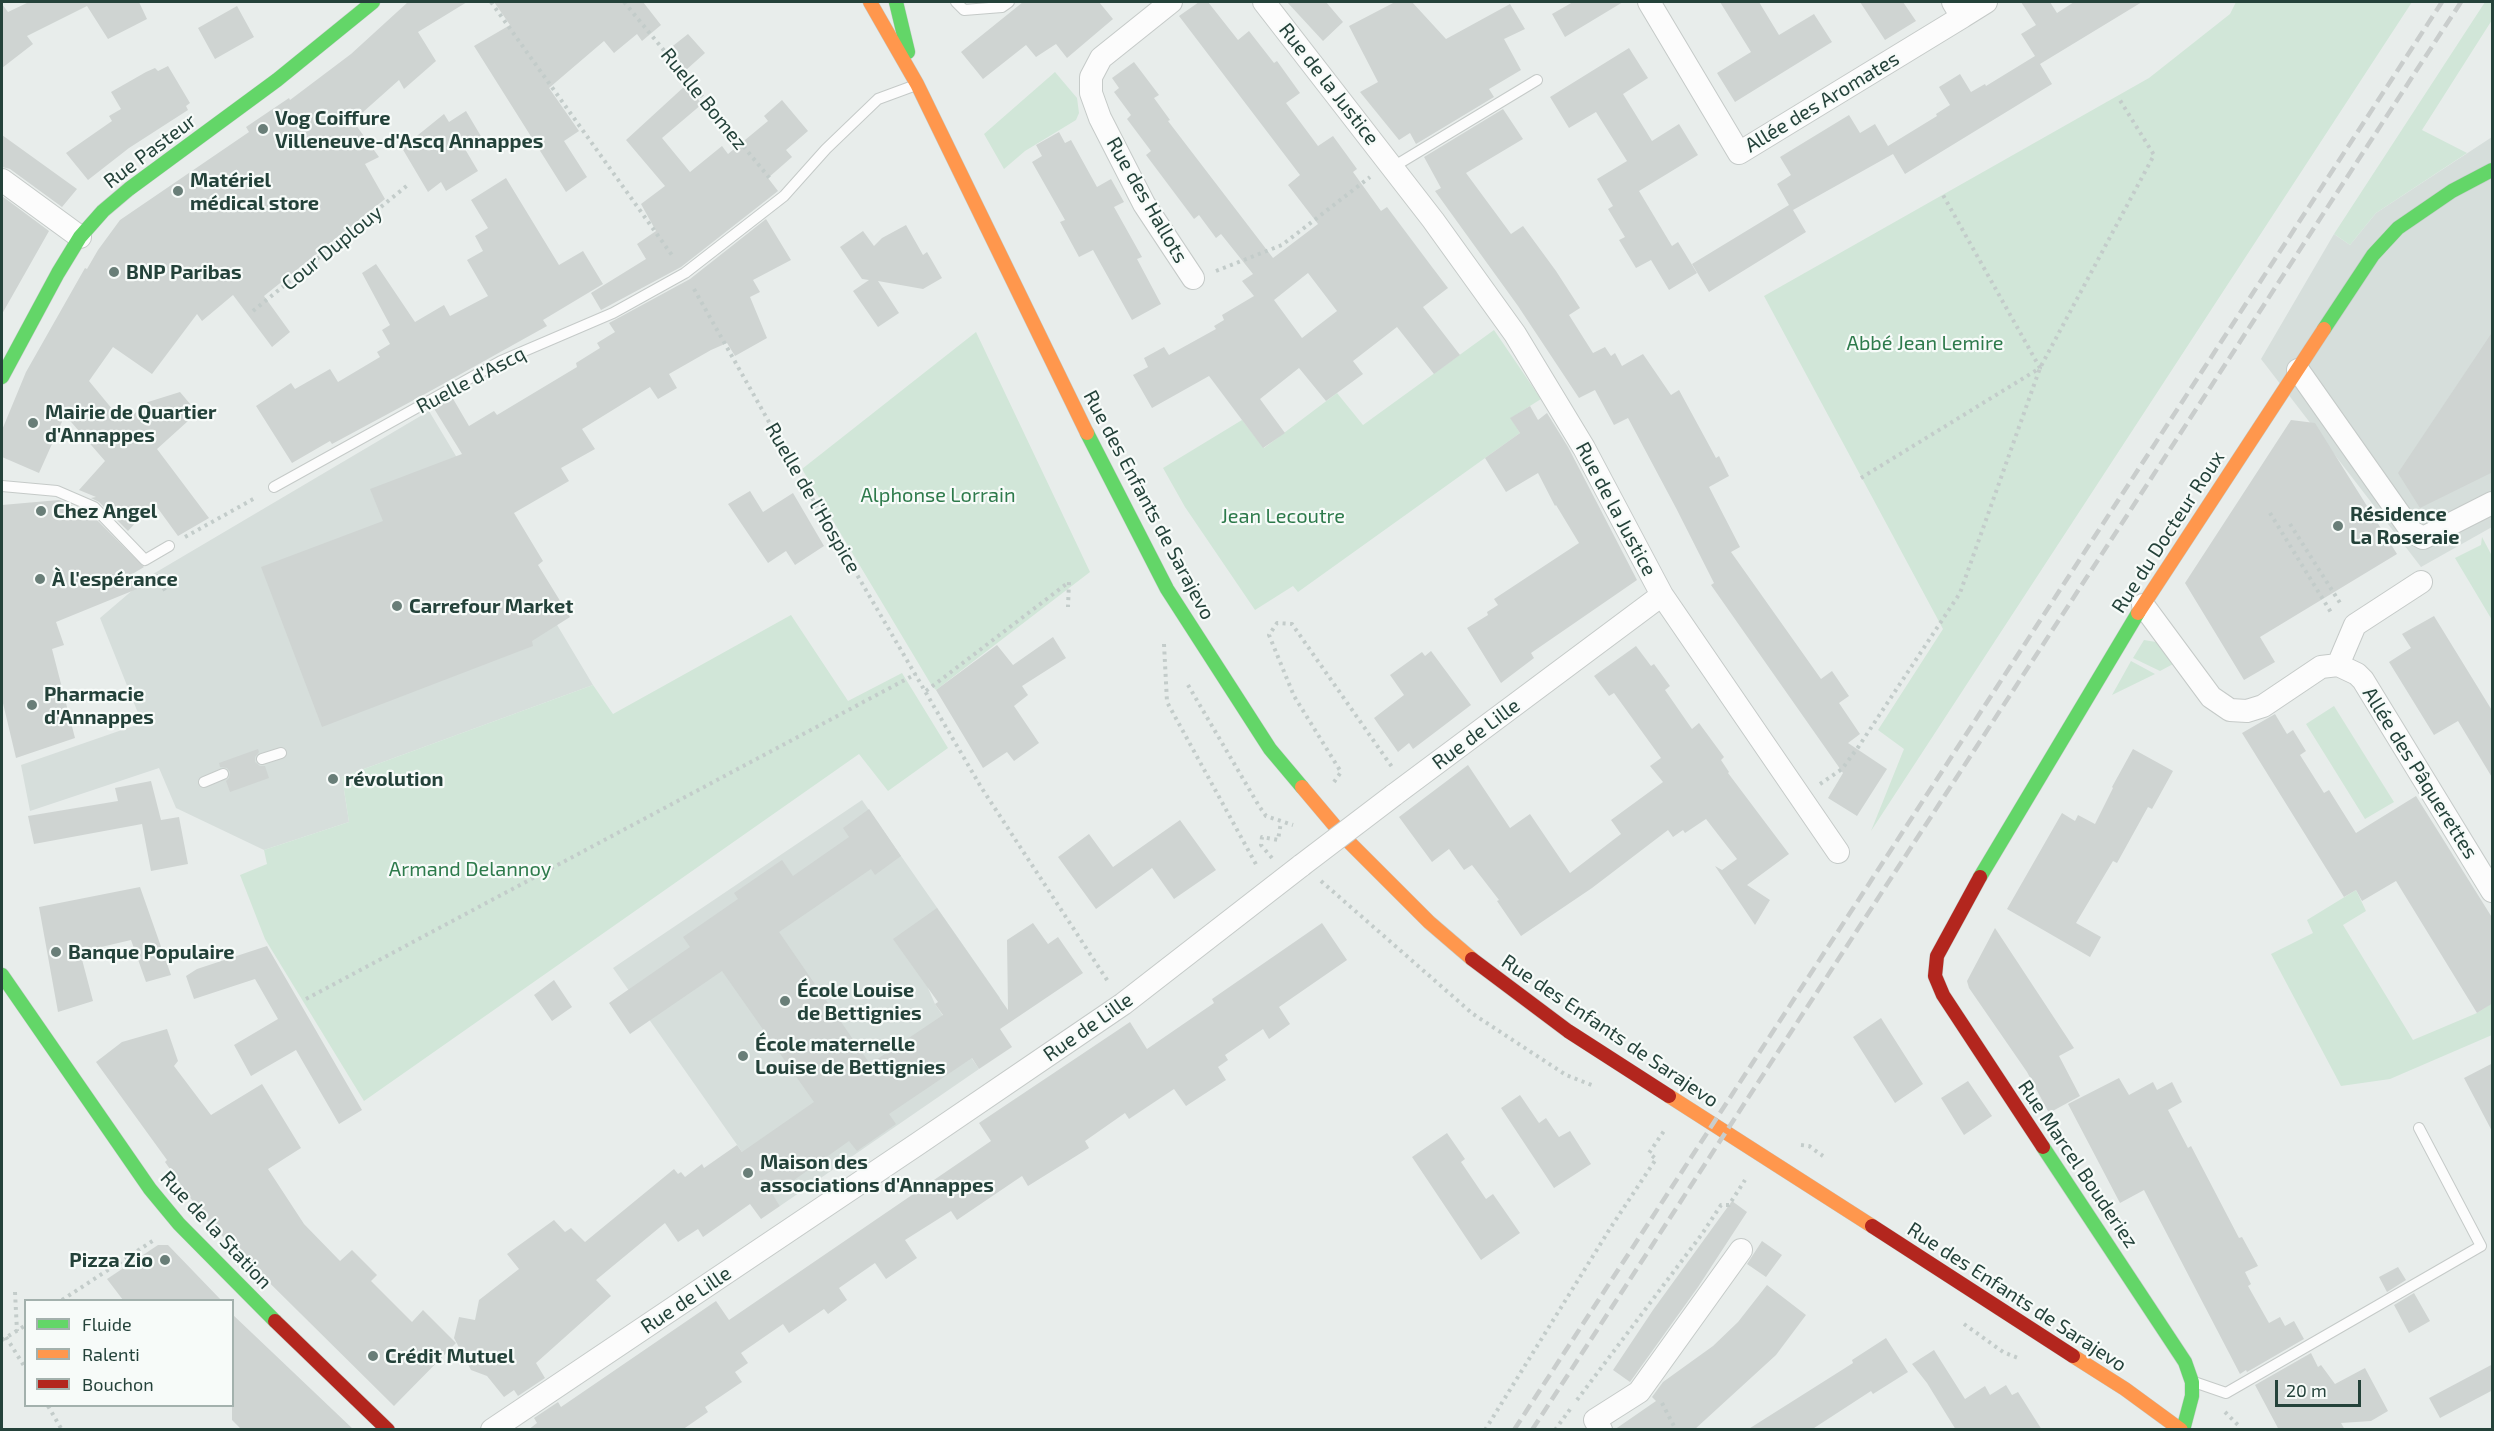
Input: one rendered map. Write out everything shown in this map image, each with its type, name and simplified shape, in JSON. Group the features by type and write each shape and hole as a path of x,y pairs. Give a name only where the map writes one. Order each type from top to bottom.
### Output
{"street":[{"name":"Rue Pasteur","path":"2,377 80,237 116,199 277,80 373,2"},
{"name":"Rue des Enfants de Sarajevo","path":"870,2 917,84 1123,507 1167,589 1217,670 1270,749 1345,838 1454,944 1568,1031 2125,1389 2182,1430"},
{"name":"Rue des Enfants de Sarajevo","path":"896,2 917,84"},
{"name":"Rue des Hallots","path":"1171,2 1101,58 1091,77 1091,93 1100,118 1144,204 1193,278"},
{"name":"Rue de la Justice","path":"1264,2 1477,279 1560,407 1612,497 1662,595 1838,852"},
{"name":"Allée des Aromates","path":"1649,2 1739,153 1958,9 1986,2"},
{"name":"Rue du Docteur Roux","path":"1935,967 1937,956 1949,931 2143,605 2373,255 2386,238 2398,228 2436,202 2493,170"},
{"path":"2,180 80,237"},
{"path":"2298,370 2412,532 2422,538 2493,503"},
{"path":"2143,605 2211,697 2230,710 2247,711 2256,709 2321,667 2338,665 2355,625 2421,582"},
{"name":"Rue de Lille","path":"492,1430 1123,1004 1291,873 1662,595"},
{"name":"Allée des Pâquerettes","path":"2338,665 2363,680 2493,891"},
{"name":"Rue Marcel Bouderiez","path":"1935,967 1938,986 1943,995 2179,1350 2192,1382 2192,1404 2182,1430"},
{"name":"Rue de la Station","path":"2,975 150,1189 179,1224 388,1430"},
{"path":"1601,1430 1595,1420 1640,1392 1741,1250"}],"lane":[{"path":"956,2 964,10 1002,7 1009,2"},
{"path":"1391,165 1537,80"},
{"name":"Ruelle d'Ascq","path":"274,488 501,361 613,313 685,273 784,196 826,149 878,99 917,84"},
{"path":"2,486 57,491 94,507 145,560 169,546"},
{"path":"262,759 281,753"},
{"path":"204,782 223,774"},
{"path":"2192,1382 2226,1393 2481,1246 2419,1128"}],"path":[{"name":"Ruelle de l'Hospice","path":"491,2 685,273 804,484 981,787 1123,1004"},
{"name":"Ruelle Bomez","path":"624,2 784,196"},
{"path":"1803,802 1821,782 1842,769 1960,593 2040,368 2154,155 2118,97"},
{"name":"Rue des Hallots","path":"1193,278 1227,268 1282,245 1391,165"},
{"name":"Cour Duplouy","path":"254,311 410,184"},
{"path":"1943,195 2040,368"},
{"path":"1861,478 2040,368"},
{"path":"169,546 274,488"},
{"path":"2270,513 2332,612 2334,624"},
{"path":"2290,524 2343,608"},
{"path":"926,691 1069,582 1068,608"},
{"path":"1330,788 1341,772 1290,686 1269,635 1277,623 1292,624 1400,791"},
{"path":"1164,643 1167,702 1215,786 1253,862 1291,873"},
{"path":"306,999 916,674"},
{"path":"1281,822 1278,840 1262,837 1261,845 1291,873 1473,1014 1566,1075 1598,1088"},
{"path":"1485,1430 1656,1159 1650,1153 1667,1127"},
{"path":"1556,1430 1702,1234 1721,1205 1729,1205 1746,1178"},
{"path":"64,1299 179,1224"},
{"path":"15,1292 17,1331"},
{"path":"24,1326 4,1338 24,1366"},
{"path":"49,1407 62,1430"}],"shaded area":[{"path":"2492,137 2492,527 2421,567 2261,359 2334,234 2350,245 2376,213"},
{"path":"429,411 593,685 342,777 349,822 264,850 176,808 159,768 30,811 21,765 142,723 100,618 148,577"},
{"name":"École Louise de Bettignies","path":"862,800 1000,998 928,988 935,1004 979,1069 780,1206 613,968"}],"green space":[{"name":"Abbé Jean Lemire","path":"2236,2 2412,2 1871,831 1904,749 1878,730 1943,629 1764,296 2149,78 2230,14"},
{"path":"2485,2 2492,2 2492,20 2422,130 2467,153 2376,213 2350,245 2334,234"},
{"path":"1055,72 1077,98 1079,113 1076,120 1025,151 1004,169 984,134"},
{"name":"Jean Lecoutre","path":"1494,330 1541,399 1511,418 1520,433 1298,592 1293,586 1255,610 1185,507 1163,468 1242,420 1264,448 1337,393 1363,425"},
{"name":"Alphonse Lorrain","path":"976,332 1090,572 936,690 802,469"},
{"path":"2482,537 2492,556 2492,620 2455,558 2481,545"},
{"name":"Armand Delannoy","path":"791,615 848,701 902,673 948,748 888,791 859,754 364,1101 265,939 240,875 267,864 264,850 349,822 342,777 593,685 613,714"},
{"path":"2144,640 2156,642 2175,663 2160,671 2133,658"},
{"path":"2131,661 2155,674 2112,695"},
{"path":"2334,706 2394,802 2365,819 2306,724"},
{"path":"2356,890 2366,911 2343,925 2413,1040 2477,1013 2492,1003 2492,1035 2390,1079 2341,1086 2271,954 2313,933 2307,920"}],"building":[{"path":"29,2 139,2 147,19 108,39 87,6 27,36 33,44 2,68 2,4 8,12"},
{"path":"408,2 467,2 418,32 436,61 404,89 399,80 353,121 379,157 365,164 385,199 264,296 290,332 272,347 233,295 202,321 197,314 152,374 113,347 89,381 118,416 121,414 127,420 148,402 180,392 191,405 188,421 157,449 209,518 178,536 154,503 128,531 99,502 91,498 96,497 79,490 105,461 65,415 39,473 2,457 2,430 26,372 85,268 87,269 120,220 249,132 246,127 289,98 290,100 351,54"},
{"path":"494,2 643,2 661,25 642,41 637,34 614,53 604,41 549,88 579,131 564,141 587,177 566,192 474,46 510,25"},
{"path":"1023,2 1099,2 1113,19 1067,58 1056,44 1036,57 1026,45 983,79 961,52"},
{"path":"1199,2 1208,2 1238,40 1249,31 1274,63 1277,61 1300,93 1286,103 1318,146 1333,136 1357,169 1353,172 1381,211 1387,207 1448,288 1423,307 1460,355 1434,374 1397,327 1353,361 1363,374 1326,401 1299,368 1260,399 1285,433 1263,448 1209,376 1152,408 1133,375 1148,367 1144,358 1164,347 1169,355 1216,329 1214,326 1224,320 1222,315 1254,296 1242,281 1253,274 1221,234 1216,238 1199,215 1194,219 1146,155 1151,151 1127,119 1131,115 1114,92 1119,88 1112,78 1134,62 1159,95 1154,98 1170,120 1168,121 1273,258 1318,224 1288,185 1300,175 1179,16","holes":["1308,273 1337,311 1302,338 1274,300"]},
{"path":"1287,2 1326,2 1343,22 1323,41"},
{"path":"1395,2 1412,2 1446,39 1510,4 1525,29 1504,39 1521,70 1489,89 1494,97 1416,144 1410,133 1399,140 1360,92 1378,82 1349,26"},
{"path":"1573,2 1623,2 1565,37 1552,14"},
{"path":"1720,2 1759,2 1779,35 1814,14 1832,42 1735,102 1717,73 1751,52"},
{"path":"1860,2 1903,2 1916,21 1885,40"},
{"path":"2021,2 2050,2 2057,13 2074,2 2142,2 2040,64 2052,84 1905,174 1893,154 1793,210 1806,232 1709,292 1692,264 1789,205 1777,184 1791,175 1780,157 1849,115 1860,133 1875,124 1888,146 1937,116 1936,114 1950,105 1939,87 1960,74 1971,92 1985,84 1986,86 2035,56 2021,34 2036,25"},
{"path":"237,6 254,37 215,59 198,28"},
{"path":"688,34 705,53 686,70 669,49"},
{"path":"1629,48 1648,78 1623,94 1652,141 1679,124 1698,155 1639,191 1672,246 1678,242 1697,273 1669,290 1651,260 1636,268 1619,240 1625,237 1608,209 1613,206 1597,179 1627,161 1596,112 1569,128 1550,97"},
{"path":"168,66 190,103 186,106 188,110 129,148 88,180 66,153 112,121 109,116 121,109 111,92 146,72 155,68 158,71"},
{"path":"686,85 702,104 662,138 690,172 722,146 728,154 768,121 764,116 782,100 808,131 786,150 792,157 768,178 778,191 681,267 601,310 591,293 646,259 637,244 656,231 641,204 665,186 626,140"},
{"path":"1503,109 1523,139 1466,173 1511,234 1523,226 1556,271 1580,308 1569,315 1593,353 1605,347 1611,356 1615,353 1622,366 1643,354 1671,395 1679,390 1716,458 1719,456 1729,476 1709,487 1740,547 1731,552 1821,679 1832,671 1849,696 1839,703 1860,734 1848,743 1887,769 1857,816 1828,798 1843,773 1711,585 1714,583 1628,418 1614,425 1595,390 1579,398 1518,306 1435,191 1441,188 1424,157"},
{"path":"466,111 482,138 465,149 478,171 446,191 441,182 428,192 402,148 444,114 449,122"},
{"path":"1059,132 1065,143 1071,140 1097,187 1111,179 1124,202 1114,207 1142,257 1137,259 1161,304 1132,320 1093,250 1079,257 1060,222 1065,220 1032,162 1042,156 1036,145"},
{"path":"2,135 77,189 62,207 10,169 2,167"},
{"path":"506,178 559,265 583,251 603,284 543,320 547,326 332,444 330,441 292,463 256,406 291,383 295,389 330,369 338,382 380,357 377,352 390,344 382,330 390,325 362,273 376,264 415,322 444,305 450,316 488,296 467,260 483,251 475,236 488,228 471,200"},
{"path":"2,196 49,231 2,314"},
{"path":"766,219 791,260 753,280 760,292 750,297 767,338 735,356 727,343 711,350 669,374 677,388 658,399 650,387 582,429 595,449 561,468 569,481 514,513 543,561 538,565 570,617 532,641 533,646 322,727 261,567 383,521 370,489 462,454 433,407 452,397 469,426 494,411 497,415 577,367 576,363 600,348 597,343 615,332 609,323 690,279"},
{"path":"906,225 923,255 927,252 942,278 923,289 878,281 899,313 878,327 853,291 869,280 862,279 840,247 863,231 874,246 882,238"},
{"path":"2493,331 2493,472 2420,508 2398,473"},
{"path":"1530,406 1538,420 1547,413 1568,447 1637,580 1531,653 1534,658 1501,683 1467,628 1488,615 1487,612 1498,605 1494,599 1579,543 1555,506 1538,473 1506,492 1485,458 1520,433 1510,418"},
{"path":"2291,420 2315,423 2397,554 2260,637 2275,662 2244,680 2185,583"},
{"path":"750,491 763,512 793,493 824,546 795,565 786,551 768,563 728,504"},
{"path":"59,500 90,513 144,567 129,576 137,589 56,622 64,645 52,649 75,738 16,758 2,699 2,505"},
{"path":"2434,616 2493,712 2493,779 2458,721 2434,735 2389,662 2411,648 2402,634"},
{"path":"1053,637 1066,658 1022,686 1028,695 1014,706 1039,743 1014,761 1007,752 983,768 936,690 997,645 1013,665"},
{"path":"1636,646 1651,666 1654,664 1670,686 1665,690 1692,729 1699,723 1724,757 1721,760 1728,773 1789,854 1747,885 1770,900 1755,925 1715,866 1722,870 1737,859 1706,819 1685,833 1683,830 1673,837 1668,830 1592,888 1521,936 1497,901 1499,900 1472,865 1464,870 1449,849 1432,862 1399,817 1468,765 1510,828 1530,814 1570,873 1621,834 1611,820 1663,782 1650,766 1661,758 1614,693 1609,696 1594,676"},
{"path":"1431,651 1471,705 1413,749 1409,743 1398,752 1374,718 1404,695 1390,675 1422,652 1425,656"},
{"path":"2275,714 2287,734 2293,730 2306,751 2300,755 2324,793 2329,790 2356,833 2416,796 2493,919 2493,1003 2477,1013 2396,881 2362,901 2356,890 2344,897 2242,733"},
{"path":"258,749 255,762 260,766 265,766 269,778 230,792 226,781 230,772 227,768 220,767 219,763"},
{"path":"2133,749 2173,771 2152,809 2148,807 2117,863 2113,861 2076,923 2101,937 2090,957 2007,909 2062,813 2075,821 2078,815 2095,824"},
{"path":"151,781 161,820 179,817 188,864 151,871 142,824 34,844 28,816 118,801 115,788"},
{"path":"869,809 901,856 875,875 871,869 779,932 870,1064 943,1015 935,1004 938,1002 893,939 937,908 1008,1010 1007,940 1033,923 1048,944 1058,937 1083,973 1000,1029 1012,1047 979,1069 972,1058 889,1114 896,1124 857,1151 849,1141 773,1195 780,1206 761,1219 750,1204 703,1237 698,1229 678,1242 665,1223 596,1280 611,1296 536,1363 545,1378 518,1396 514,1390 504,1397 487,1376 471,1370 454,1338 459,1317 475,1320 479,1300 519,1269 507,1254 554,1220 565,1232 571,1228 585,1242 674,1169 685,1177 702,1164 704,1168 737,1145 742,1152 814,1102 722,971 630,1034 609,1003 690,947 683,937 738,899 734,893 782,860 793,876 849,837 843,828"},
{"path":"1180,820 1216,870 1174,899 1152,868 1096,909 1058,857 1089,834 1113,867"},
{"path":"140,887 171,975 146,982 131,940 80,952 93,1001 58,1012 39,907"},
{"path":"1322,923 1347,960 1279,1007 1290,1024 1269,1039 1263,1029 1225,1055 1228,1060 1218,1067 1226,1080 1186,1106 1174,1089 1129,1119 1125,1113 1085,1141 1089,1148 1028,1186 1022,1176 957,1220 951,1211 905,1240 917,1258 886,1279 875,1263 839,1288 847,1300 828,1314 824,1309 789,1333 783,1324 741,1353 748,1363 735,1372 742,1382 705,1407 708,1412 682,1430 528,1430 537,1423 534,1418 558,1402 561,1407 716,1301 729,1320 991,1141 979,1123 1130,1022 1147,1049 1214,1003 1212,999"},
{"path":"1995,928 2074,1048 2059,1056 2080,1096 2049,1113 2027,1072 1969,988 1967,981"},
{"path":"267,946 362,1110 339,1124 296,1050 251,1076 234,1045 278,1019 255,979 194,999 186,976 197,969"},
{"path":"554,980 572,1007 552,1021 534,995"},
{"path":"1881,1018 1923,1084 1895,1103 1853,1037"},
{"path":"167,1029 178,1061 174,1066 211,1115 262,1084 301,1148 268,1169 304,1224 340,1261 352,1250 377,1275 371,1281 412,1322 423,1310 456,1343 394,1406 206,1220 165,1162 167,1160 96,1062 122,1042"},
{"path":"2493,1063 2493,1133 2464,1078"},
{"path":"2119,1078 2129,1095 2153,1082 2157,1090 2172,1082 2182,1102 2168,1110 2188,1148 2191,1146 2239,1238 2242,1237 2258,1266 2245,1272 2251,1284 2248,1286 2269,1323 2280,1317 2285,1326 2294,1321 2304,1339 2247,1372 2246,1370 2240,1374 2144,1190 2120,1203 2068,1104"},
{"path":"1968,1081 1992,1116 1964,1135 1941,1098"},
{"path":"1520,1095 1539,1123 1546,1118 1559,1137 1570,1131 1591,1164 1554,1188 1501,1108"},
{"path":"1447,1133 1465,1159 1461,1162 1486,1199 1493,1194 1520,1233 1481,1260 1412,1157"},
{"path":"1732,1201 1747,1212 1698,1287 1630,1382 1613,1370 1653,1310"},
{"path":"1762,1241 1782,1255 1766,1277 1747,1264"},
{"path":"158,1245 168,1245 220,1299 122,1299 107,1279"},
{"path":"2398,1267 2406,1280 2387,1292 2379,1277"},
{"path":"1767,1285 1806,1315 1776,1355 1694,1430 1614,1430 1656,1401 1652,1397 1663,1382 1713,1346 1738,1322"},
{"path":"2414,1293 2430,1321 2409,1333 2394,1305"},
{"path":"234,1316 354,1430 242,1430 232,1420"},
{"path":"1886,1338 1908,1372 1873,1394 1871,1391 1811,1430 1747,1430 1853,1363 1852,1360"},
{"path":"1934,1350 1965,1399 1985,1386 1990,1395 2006,1385 2012,1395 2018,1392 2042,1430 1956,1430 1927,1383 1912,1364"},
{"path":"2311,1353 2318,1367 2321,1365 2335,1384 2365,1368 2388,1411 2371,1421 2341,1423 2345,1430 2279,1430 2255,1385"},
{"path":"2493,1364 2493,1390 2440,1418 2429,1398"}],"railway":[{"path":"1514,1430 2442,2"},
{"path":"1532,1430 2461,2"}],"traffic: fast":[{"path":"2,377 58,273 80,237 103,211 129,189 277,80 373,2"},
{"path":"896,2 908,52"},
{"path":"2324,329 2373,255 2398,228 2452,191 2492,170"},
{"path":"1087,433 1167,589 1270,749 1302,787"},
{"path":"1980,877 2138,613"},
{"path":"2,975 150,1189 179,1224 275,1321"},
{"path":"2043,1147 2185,1362 2192,1382 2192,1396 2183,1430"}],"traffic: slow":[{"path":"870,2 917,84 1087,433"},
{"path":"2138,613 2324,329"},
{"path":"1302,787 1345,838 1429,922 1472,959"},
{"path":"1669,1096 1872,1226"},
{"path":"2073,1356 2125,1389 2181,1430"}],"traffic: jam":[{"path":"1980,877 1937,956 1935,976 1943,995 2043,1147"},
{"path":"1472,959 1568,1031 1669,1096"},
{"path":"1872,1226 2073,1356"},
{"path":"275,1321 388,1430"}],"place":[{"name":"Vog Coiffure Villeneuve-d'Ascq Annappes","path":"263,129"},
{"name":"Matériel médical store","path":"178,191"},
{"name":"BNP Paribas","path":"114,272"},
{"name":"Mairie de Quartier d'Annappes","path":"33,423"},
{"name":"Chez Angel","path":"41,511"},
{"name":"Résidence La Roseraie","path":"2338,526"},
{"name":"À l'espérance","path":"40,579"},
{"name":"Carrefour Market","path":"397,606"},
{"name":"Pharmacie d'Annappes","path":"32,705"},
{"name":"révolution","path":"333,779"},
{"name":"Banque Populaire","path":"56,952"},
{"name":"École Louise de Bettignies","path":"785,1001"},
{"name":"École maternelle Louise de Bettignies","path":"743,1056"},
{"name":"Maison des associations d'Annappes","path":"748,1173"},
{"name":"Pizza Zio","path":"165,1260"},
{"name":"Crédit Mutuel","path":"373,1356"}]}
